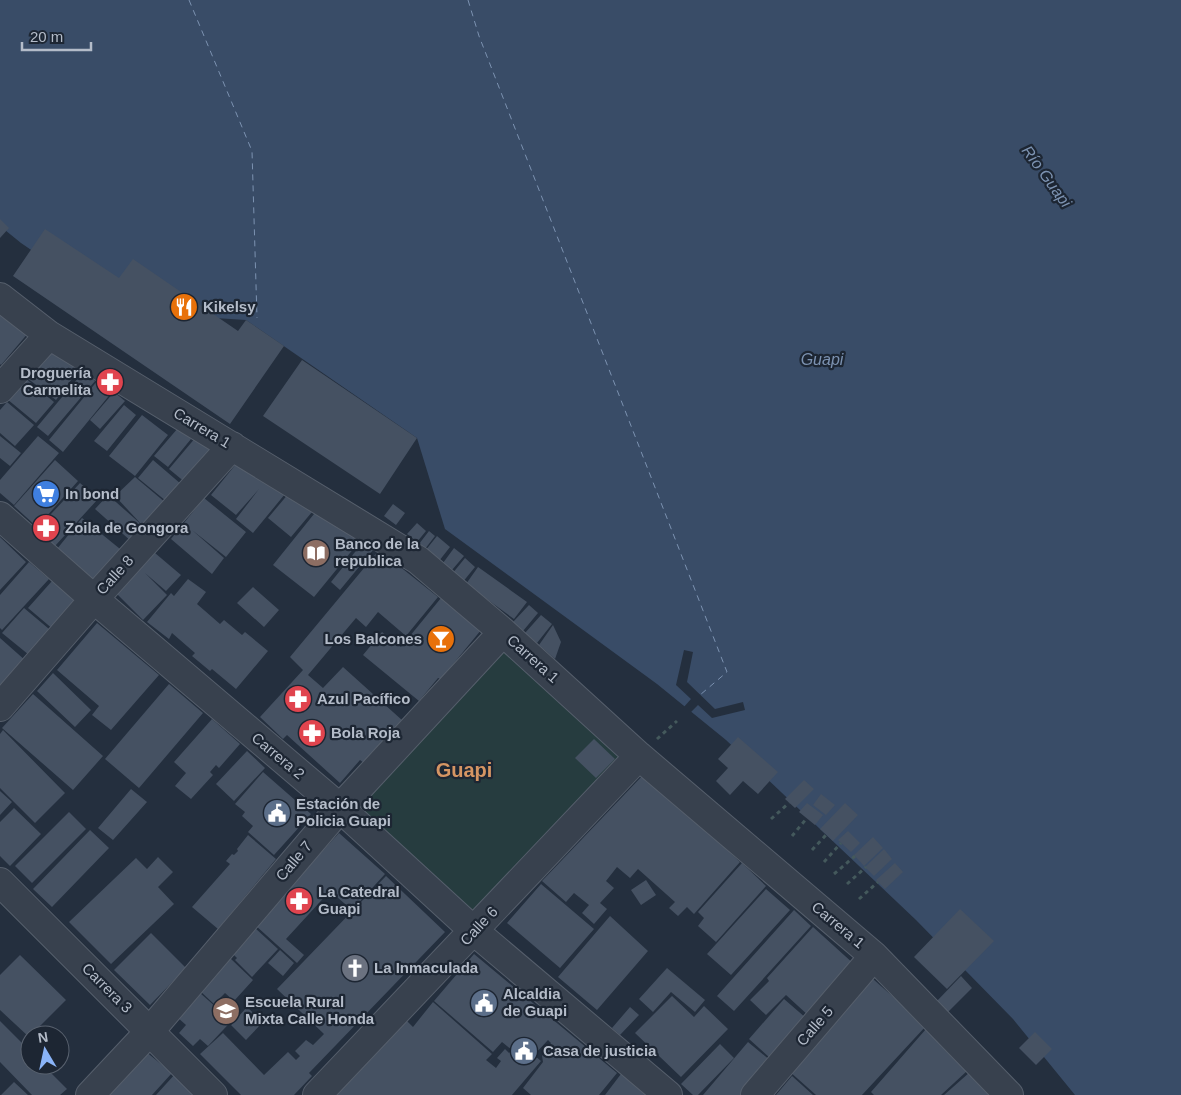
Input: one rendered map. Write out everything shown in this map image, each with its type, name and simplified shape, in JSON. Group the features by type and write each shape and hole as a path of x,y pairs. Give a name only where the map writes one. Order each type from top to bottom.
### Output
{"street":[{"name":"Carrera 1","path":"0,297 49,335 418,560 503,632 639,756 874,956 1008,1095"},
{"path":"0,389 49,335"},
{"name":"Calle 8","path":"0,707 232,446"},
{"name":"Carrera 2","path":"0,516 94,599 340,808 474,931 668,1095"},
{"name":"Calle 7","path":"90,1095 150,1031 340,808 503,632"},
{"name":"Calle 6","path":"317,1095 639,756"},
{"name":"Carrera 3","path":"0,882 213,1095"},
{"name":"Calle 5","path":"755,1095 874,956"}],"path":[{"path":"772,819 789,803"},
{"path":"792,836 807,818"},
{"path":"812,850 826,835"},
{"path":"824,862 841,843"},
{"path":"834,874 855,856"},
{"path":"848,884 866,867"},
{"path":"859,898 878,882"}],"green space":[{"path":"503,632 639,756 474,931 340,808"}],"water":[{"name":"Guapi","path":"0,0 1181,0 1181,1095 1075,1095 1013,1019 916,920 726,740 657,684 445,529 417,438 246,320 122,312 21,243 0,226"}],"pier":[{"path":"684,650 693,652 687,682 715,709 743,702 745,710 712,718 698,705 689,714 683,708 691,699 676,685"}],"building":[{"path":"0,219 9,228 0,238"},
{"path":"45,229 119,278 133,259 238,331 246,320 284,346 230,424 13,276"},
{"path":"0,310 29,332 1,365 0,364"},
{"path":"52,345 81,367 56,400 27,378"},
{"path":"302,360 417,438 380,494 263,416"},
{"path":"83,372 95,381 48,436 37,427"},
{"path":"25,378 54,402 36,423 7,399"},
{"path":"98,380 112,392 63,452 49,440"},
{"path":"114,392 125,401 100,429 90,420"},
{"path":"7,402 34,425 15,446 0,433 0,410"},
{"path":"124,405 136,415 107,451 94,441"},
{"path":"142,415 168,435 135,476 109,456"},
{"path":"178,428 191,439 168,467 154,456"},
{"path":"0,436 21,453 10,466 0,458"},
{"path":"38,436 59,453 14,505 0,493 0,480"},
{"path":"196,437 214,452 186,483 169,469"},
{"path":"240,459 285,494 253,533 236,519 259,489 236,515 211,495"},
{"name":"In bond","path":"55,460 78,481 37,527 14,506"},
{"path":"153,460 181,484 166,501 138,478"},
{"path":"135,477 166,503 132,542 95,509 108,495 142,525 115,496"},
{"path":"80,483 98,499 55,546 46,538 56,528 46,537 37,529"},
{"path":"289,493 312,512 291,537 268,518"},
{"path":"204,498 246,532 226,557 192,530 224,558 212,574 171,539"},
{"path":"393,504 405,513 396,525 384,516"},
{"name":"Banco de la republica","path":"318,509 359,542 314,597 273,565"},
{"path":"82,518 125,553 98,585 57,549"},
{"path":"417,523 426,531 417,542 407,534"},
{"path":"429,531 435,536 425,549 419,544"},
{"path":"437,536 450,547 439,561 425,551"},
{"path":"0,537 26,562 0,590"},
{"path":"363,542 373,550 340,590 331,582"},
{"path":"454,548 464,556 452,570 443,563"},
{"path":"379,550 438,597 406,636 378,612 366,627 356,618 308,675 323,688 343,667 403,721 364,763 360,760 340,783 287,735 283,739 260,717 303,670 290,657"},
{"path":"155,553 181,575 166,591 145,573 167,595 143,620 117,594"},
{"path":"465,558 475,567 462,583 452,574"},
{"path":"29,562 49,579 2,630 0,628 0,595"},
{"path":"478,567 527,602 514,619 466,584"},
{"path":"188,579 206,592 197,604 220,624 224,620 242,635 245,632 268,651 236,689 212,669 210,671 192,656 195,653 172,633 169,639 147,622 171,593 174,596"},
{"path":"52,581 78,603 54,630 28,608"},
{"path":"253,587 279,610 264,627 237,603"},
{"path":"441,598 481,630 441,679 438,678 419,701 363,655 382,632 401,647"},
{"path":"529,605 538,613 523,631 513,622"},
{"path":"24,608 55,634 34,659 2,633"},
{"path":"541,615 552,624 537,643 525,633"},
{"path":"97,623 159,675 111,730 92,715 99,706 57,670"},
{"path":"553,625 561,642 555,659 539,645"},
{"path":"0,638 26,661 0,690"},
{"path":"53,673 91,710 75,727 37,691"},
{"path":"169,684 203,713 139,788 105,759"},
{"path":"33,694 103,756 73,790 2,728"},
{"path":"212,719 240,744 219,768 216,765 210,772 213,775 191,799 175,786 186,773 174,762"},
{"path":"3,730 65,793 35,823 0,788 0,734"},
{"path":"738,737 778,772 758,794 743,781 730,795 716,781 728,768 718,759"},
{"path":"594,739 615,759 596,778 575,758"},
{"path":"247,751 265,768 234,801 216,784"},
{"name":"Estación de Policia Guapi","path":"263,772 311,814 274,855 248,832 253,826 242,816 245,812 235,804"},
{"path":"645,773 740,862 694,914 687,907 678,916 669,908 675,902 638,869 630,878 617,867 606,881 614,888 600,903 607,909 594,924 582,913 589,905 574,893 566,902 542,881"},
{"path":"804,780 814,789 795,808 785,799"},
{"path":"131,789 147,802 113,840 98,828"},
{"path":"0,791 12,802 0,815"},
{"path":"821,794 835,805 826,815 813,805"},
{"path":"807,803 823,815 815,825 799,812"},
{"path":"845,803 858,815 833,841 820,829"},
{"path":"14,808 41,834 10,866 0,856 0,822"},
{"path":"69,812 86,829 32,883 15,866"},
{"path":"90,830 109,848 52,907 33,889"},
{"path":"848,831 860,843 851,852 838,840"},
{"name":"La Catedral Guapi","path":"339,833 385,874 352,910 330,891 286,939 304,955 297,963 255,925"},
{"path":"248,835 276,859 218,929 192,907 230,864 226,861 232,854 234,855 238,851 237,849"},
{"path":"873,837 883,848 864,866 854,855"},
{"path":"884,849 892,859 874,876 865,867"},
{"path":"158,857 173,872 158,887 174,904 111,964 69,922 136,858 147,869"},
{"path":"742,863 766,886 716,942 698,926 704,918 698,912"},
{"path":"895,863 903,872 885,889 876,880"},
{"name":"La Inmaculada","path":"386,876 445,932 309,1073 312,1076 294,1095 241,1095 200,1054 223,1033 264,1075 288,1052 296,1060 300,1056 295,1051 306,1040 313,1045 324,1034 277,989"},
{"path":"646,880 656,895 641,905 631,890"},
{"path":"541,884 594,929 560,968 507,923"},
{"path":"766,889 790,910 731,975 707,954"},
{"path":"960,909 994,941 947,989 914,957"},
{"path":"794,910 811,926 734,1011 717,996"},
{"path":"610,916 648,951 597,1010 558,977"},
{"path":"813,927 855,965 809,1016 786,995 766,1015 750,1000 769,981 767,978"},
{"path":"255,928 278,949 252,977 235,960 237,958 232,953"},
{"path":"151,933 186,968 150,1005 114,970"},
{"path":"280,950 294,963 283,976 268,963"},
{"path":"474,954 617,1073 599,1095 531,1095 523,1088 543,1062 542,1056 551,1043 548,1040 534,1055 541,1061 512,1095 335,1095 406,1020 413,1027 433,1002 492,1054 486,1060 496,1068 501,1061 497,1058 505,1049 509,1053 512,1050 502,1042 493,1052 434,1001"},
{"path":"20,955 66,1000 41,1025 20,1025 20,1029 0,1010 0,975"},
{"path":"230,958 253,980 234,1001 225,993 214,1004 199,990"},
{"path":"667,968 705,1000 695,1012 671,992 653,1012 639,999"},
{"path":"961,976 972,988 947,1013 936,1002"},
{"path":"873,979 926,1026 862,1095 816,1095 789,1071"},
{"path":"200,993 217,1008 225,1000 239,1013 208,1046 200,1039 193,1046 179,1033 186,1025 177,1017"},
{"path":"672,996 694,1017 704,1006 728,1029 681,1077 635,1033"},
{"path":"784,999 806,1018 770,1058 749,1039"},
{"path":"247,1007 263,1022 246,1040 231,1025"},
{"path":"630,1007 639,1015 620,1035 612,1028"},
{"path":"0,1021 20,1041 20,1075 53,1075 67,1089 60,1095 32,1095 0,1062"},
{"path":"926,1029 967,1071 941,1095 874,1095 871,1092"},
{"path":"1035,1032 1052,1049 1036,1065 1019,1048"},
{"path":"748,1042 771,1061 742,1095 703,1095"},
{"path":"720,1044 734,1058 698,1095 693,1095 681,1084"},
{"path":"145,1051 172,1073 152,1095 104,1095"},
{"path":"970,1072 991,1095 944,1095"},
{"path":"176,1073 201,1095 156,1095"},
{"path":"621,1074 648,1095 605,1095"},
{"path":"792,1076 813,1095 776,1095"},
{"path":"14,1082 28,1095 1,1095"}],"ferry route":[{"path":"189,0 252,151 257,318"},
{"path":"468,0 479,36 727,672 700,695"}],"place":[{"name":"Kikelsy","path":"184,307"},
{"name":"Droguería Carmelita","path":"110,382"},
{"name":"In bond","path":"46,494"},
{"name":"Zoila de Gongora","path":"46,528"},
{"name":"Banco de la republica","path":"316,553"},
{"name":"Los Balcones","path":"441,639"},
{"name":"Azul Pacífico","path":"298,699"},
{"name":"Bola Roja","path":"312,733"},
{"name":"Estación de Policia Guapi","path":"277,813"},
{"name":"La Catedral Guapi","path":"299,901"},
{"name":"La Inmaculada","path":"355,968"},
{"name":"Alcaldia de Guapi","path":"484,1003"},
{"name":"Escuela Rural Mixta Calle Honda","path":"226,1011"},
{"name":"Casa de justicia","path":"524,1051"}],"district":[{"name":"Guapi","path":"464,770"}],"water label":[{"name":"Río Guapi","path":"1047,176"}]}
